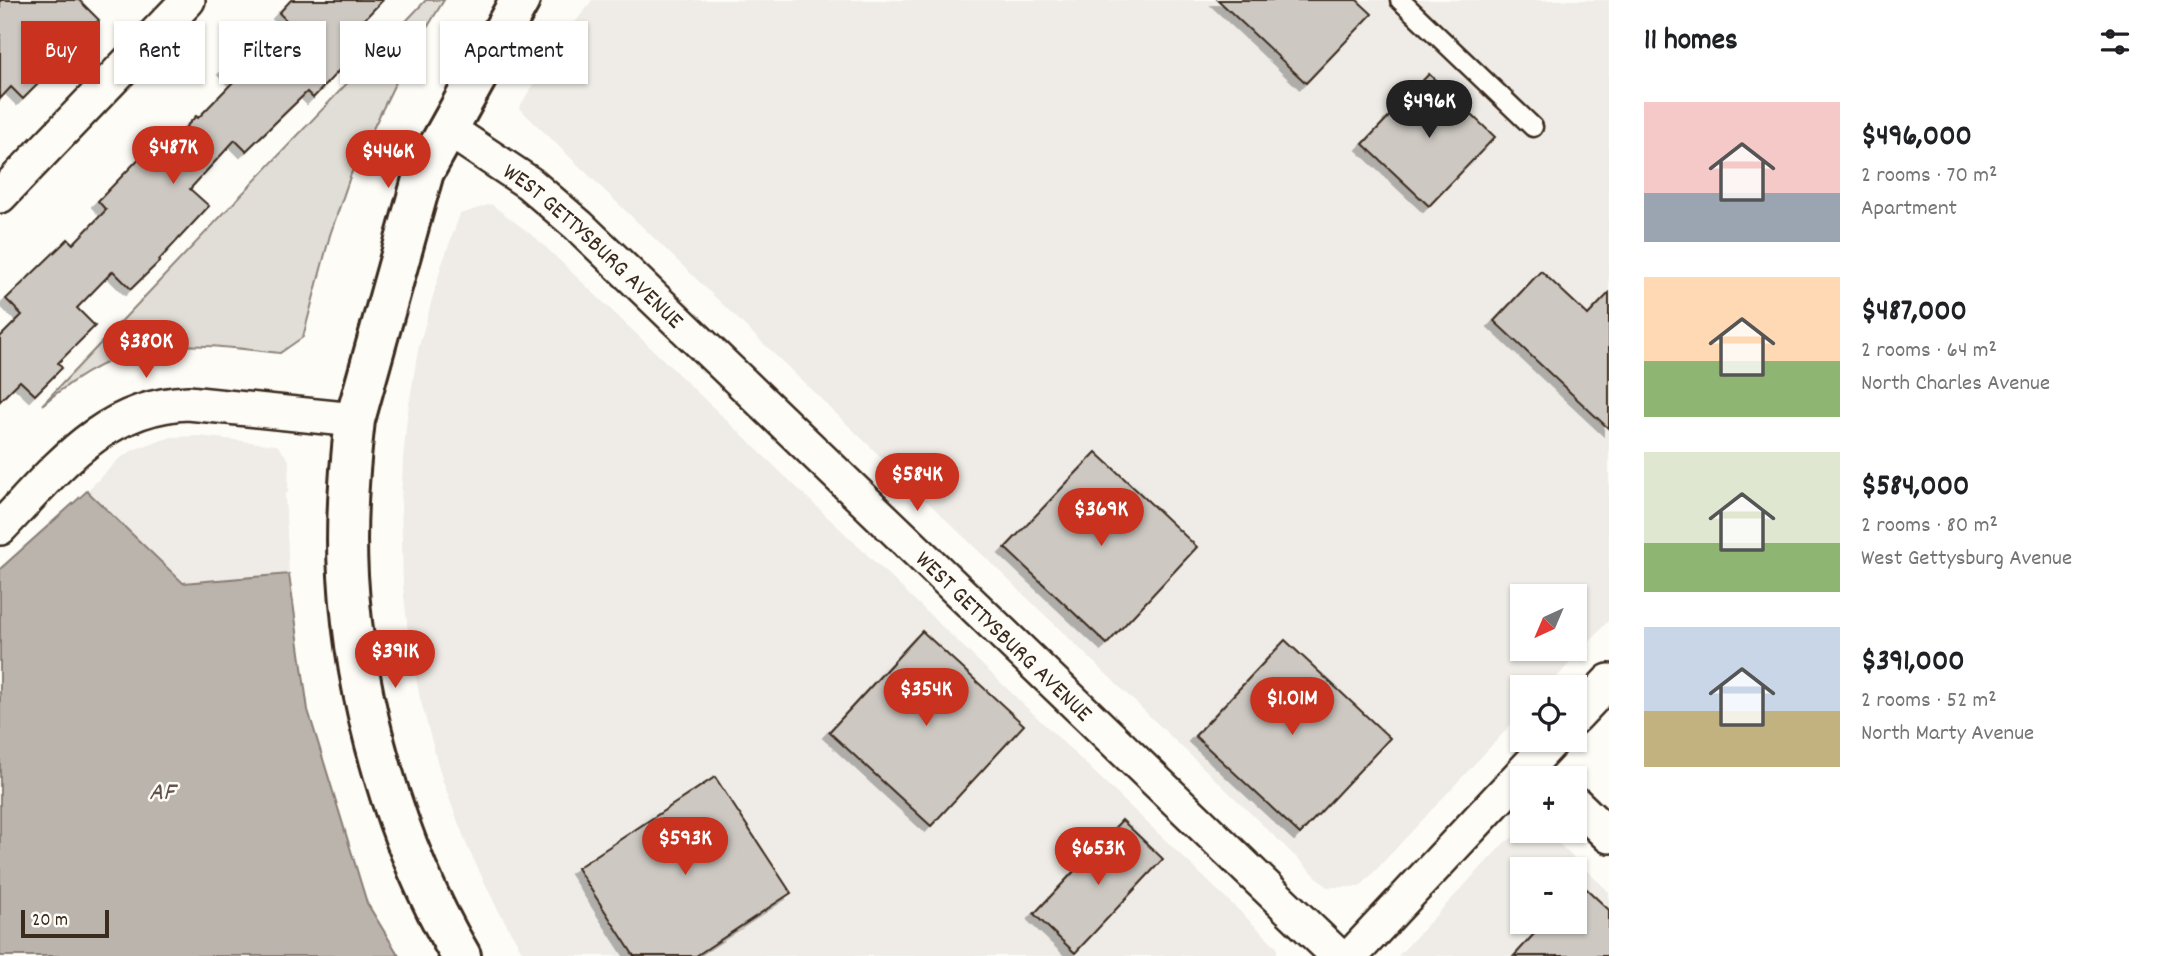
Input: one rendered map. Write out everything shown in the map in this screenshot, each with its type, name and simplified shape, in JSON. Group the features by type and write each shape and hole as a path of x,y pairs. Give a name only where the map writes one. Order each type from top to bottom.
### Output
{"street":[{"path":"0,196 188,0"},
{"path":"460,956 423,880 399,822 381,768 361,674 348,576 348,516 355,420 424,172 520,0"},
{"name":"WEST GETTYSBURG AVENUE","path":"448,129 529,183 579,226 1338,956"},
{"path":"0,528 66,459 90,439 115,421 143,409 163,404 188,403 355,420"},
{"path":"1587,704 1609,681"},
{"path":"1351,956 1545,760"},
{"path":"1587,815 1609,836"}],"lane":[{"path":"1400,0 1533,127"}],"shaded area":[{"path":"426,0 444,0 426,29 426,21 406,21"},
{"path":"592,0 1609,0 1609,620 1587,644 1587,584 1510,584 1510,662 1571,662 1559,675 1510,675 1510,726 1360,887 1327,887 519,108 533,84 588,84 588,21 576,21"},
{"path":"346,84 395,84 351,174 330,235 303,337 280,353 212,346 182,346 154,348 127,355 72,382 42,405"},
{"path":"491,204 536,238 1277,947 1277,956 525,956 498,910 467,846 442,779 420,698 409,642 403,585 403,460 418,350 441,267 460,214"},
{"path":"199,436 277,445 289,460 288,493 285,494 289,574 183,583 87,491 119,459 135,449 172,437"},
{"path":"1510,839 1510,843 1558,843 1573,857 1510,857 1510,934 1587,934 1587,871 1609,892 1609,956 1398,956"}],"water":[{"name":"AF","path":"87,491 183,583 289,574 308,710 367,903 399,956 0,956 0,569"}],"building":[{"path":"0,0 79,0 99,20 21,21 21,84 38,84 23,99 11,87 0,99"},
{"path":"291,0 383,0 363,21 340,21 340,69 313,98 307,92 246,151 235,140 190,189 209,206 160,261 131,289 113,271 77,308 95,326 58,363 62,368 35,395 20,381 0,401 0,337 22,315 6,299 68,239 73,244 106,210 98,201 151,146 161,154 196,116 198,118 231,84 326,84 326,21 285,21 279,13"},
{"path":"1218,0 1357,0 1372,14 1306,83"},
{"path":"1429,74 1495,137 1429,206 1363,144"},
{"path":"1541,271 1588,315 1609,293 1609,429 1494,321"},
{"path":"1096,452 1197,547 1107,644 1005,548"},
{"path":"922,631 1024,725 931,826 829,732"},
{"path":"1285,640 1390,738 1300,834 1195,736"},
{"path":"715,777 791,893 696,956 634,956 577,868"},
{"path":"1122,820 1163,859 1075,953 1034,914"},
{"path":"1587,889 1609,910 1609,956 1514,956 1534,934 1587,934"}]}
